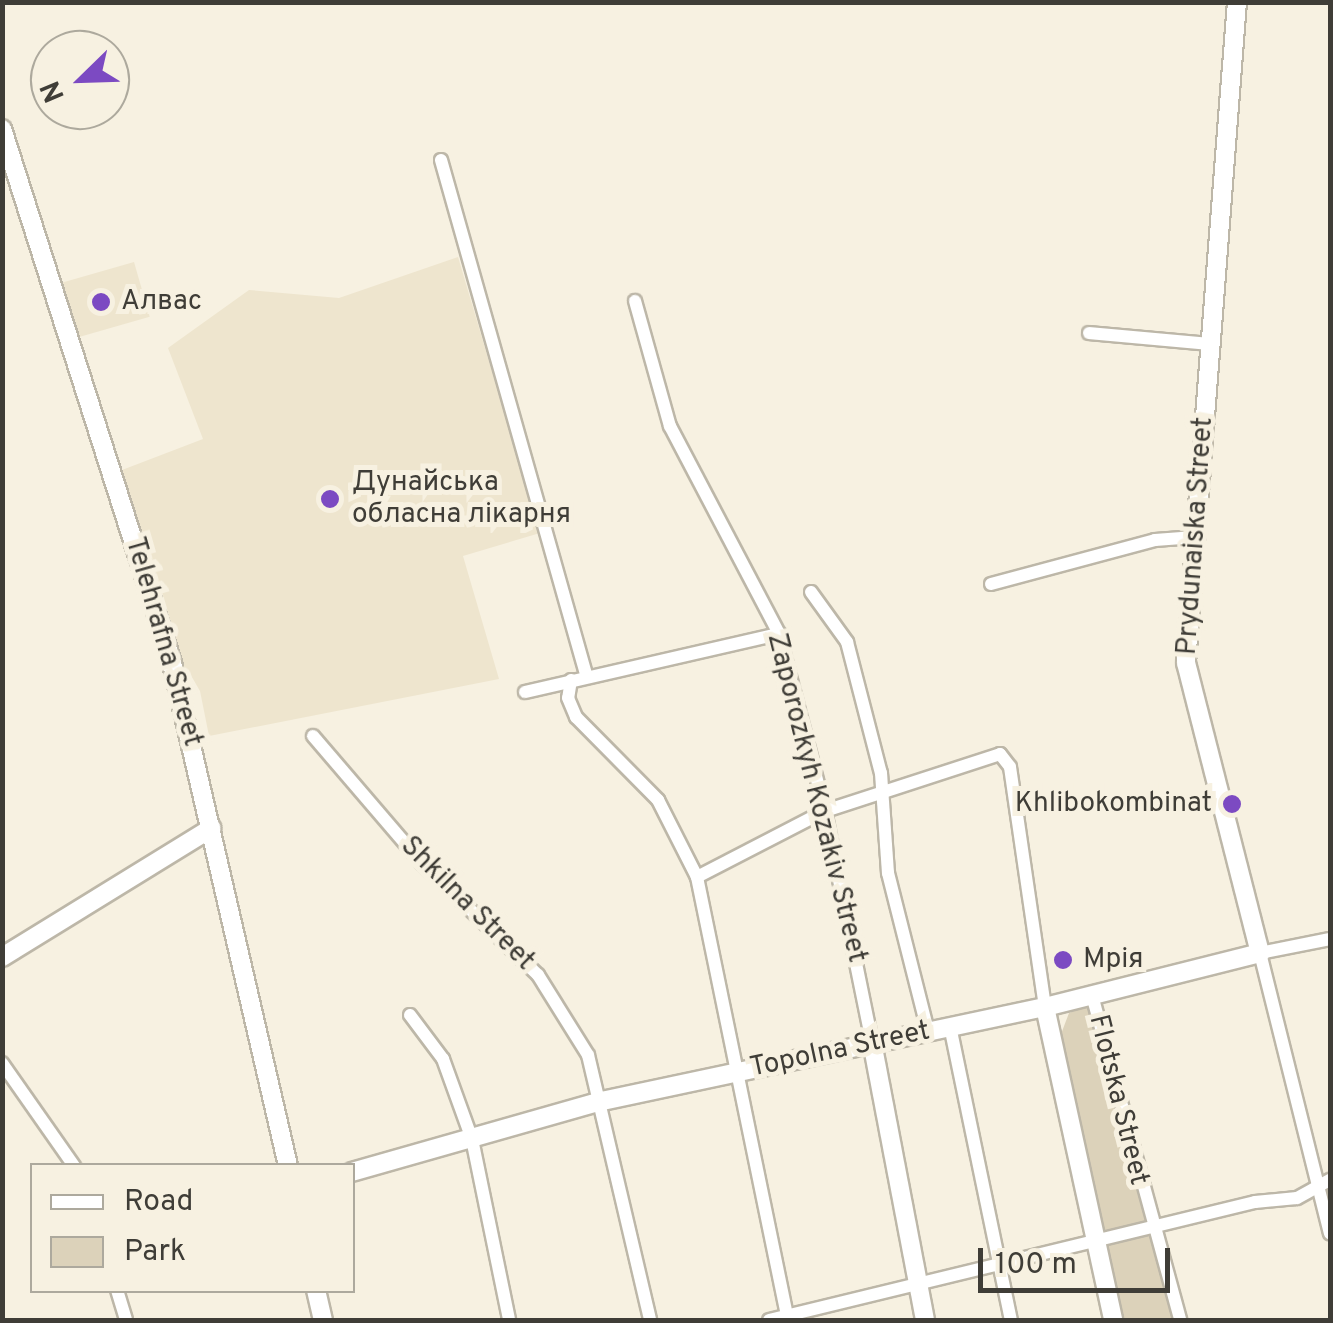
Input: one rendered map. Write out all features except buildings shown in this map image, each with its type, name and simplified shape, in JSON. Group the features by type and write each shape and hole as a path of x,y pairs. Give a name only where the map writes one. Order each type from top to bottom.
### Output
{"main road":[{"name":"Prydunaiska Street","path":"1237,2 1186,663 1260,953"},
{"name":"Telehrafna Street","path":"2,129 154,600 212,828 287,1163"},
{"path":"2,958 212,828"},
{"name":"Topolna Street","path":"355,1171 602,1101 1045,1007 1260,953"},
{"path":"1045,1007 1112,1320"},
{"name":"Zaporozkyh Kozakiv Street","path":"872,1042 925,1320"},
{"path":"317,1293 322,1320"}],"street":[{"path":"442,160 586,674"},
{"name":"Zaporozkyh Kozakiv Street","path":"635,301 670,426 779,634 825,811 872,1042"},
{"path":"1089,333 1210,344"},
{"path":"992,584 1155,540 1195,537"},
{"path":"811,592 847,642 881,773 878,792 888,874 928,1031"},
{"path":"525,692 586,674 779,634"},
{"path":"571,680 568,698 576,718 658,800 698,877 787,1318"},
{"name":"Shkilna Street","path":"313,736 422,863 538,975 588,1055 602,1101 650,1320"},
{"path":"698,877 825,811 989,756 1007,758 1045,1007"},
{"name":"Topolna Street","path":"1260,953 1330,939"},
{"name":"Prydunaiska Street","path":"1260,953 1324,1184 1330,1233"},
{"name":"Flotska Street","path":"1092,995 1151,1227 1180,1320"},
{"path":"410,1016 443,1058 472,1139 509,1320"},
{"path":"950,1026 1011,1320"},
{"path":"2,1063 72,1163"},
{"path":"769,1320 918,1287 1151,1227 1297,1198 1324,1184"},
{"path":"119,1293 126,1320"}],"shaded area":[{"name":"Дунайська обласна лікарня","path":"458,257 540,533 463,556 499,679 209,736 200,691 189,672 183,673 122,470 203,439 168,348 249,290 339,298"},
{"name":"Алвас","path":"134,262 150,317 66,341 50,286"}],"green space":[{"path":"1089,1005 1177,1320 1118,1320 1058,1042 1069,1013"}],"place":[{"name":"Алвас","path":"101,302"},
{"name":"Дунайська обласна лікарня","path":"330,499"},
{"name":"Khlibokombinat","path":"1232,804"},
{"name":"Мрія","path":"1063,960"}]}
